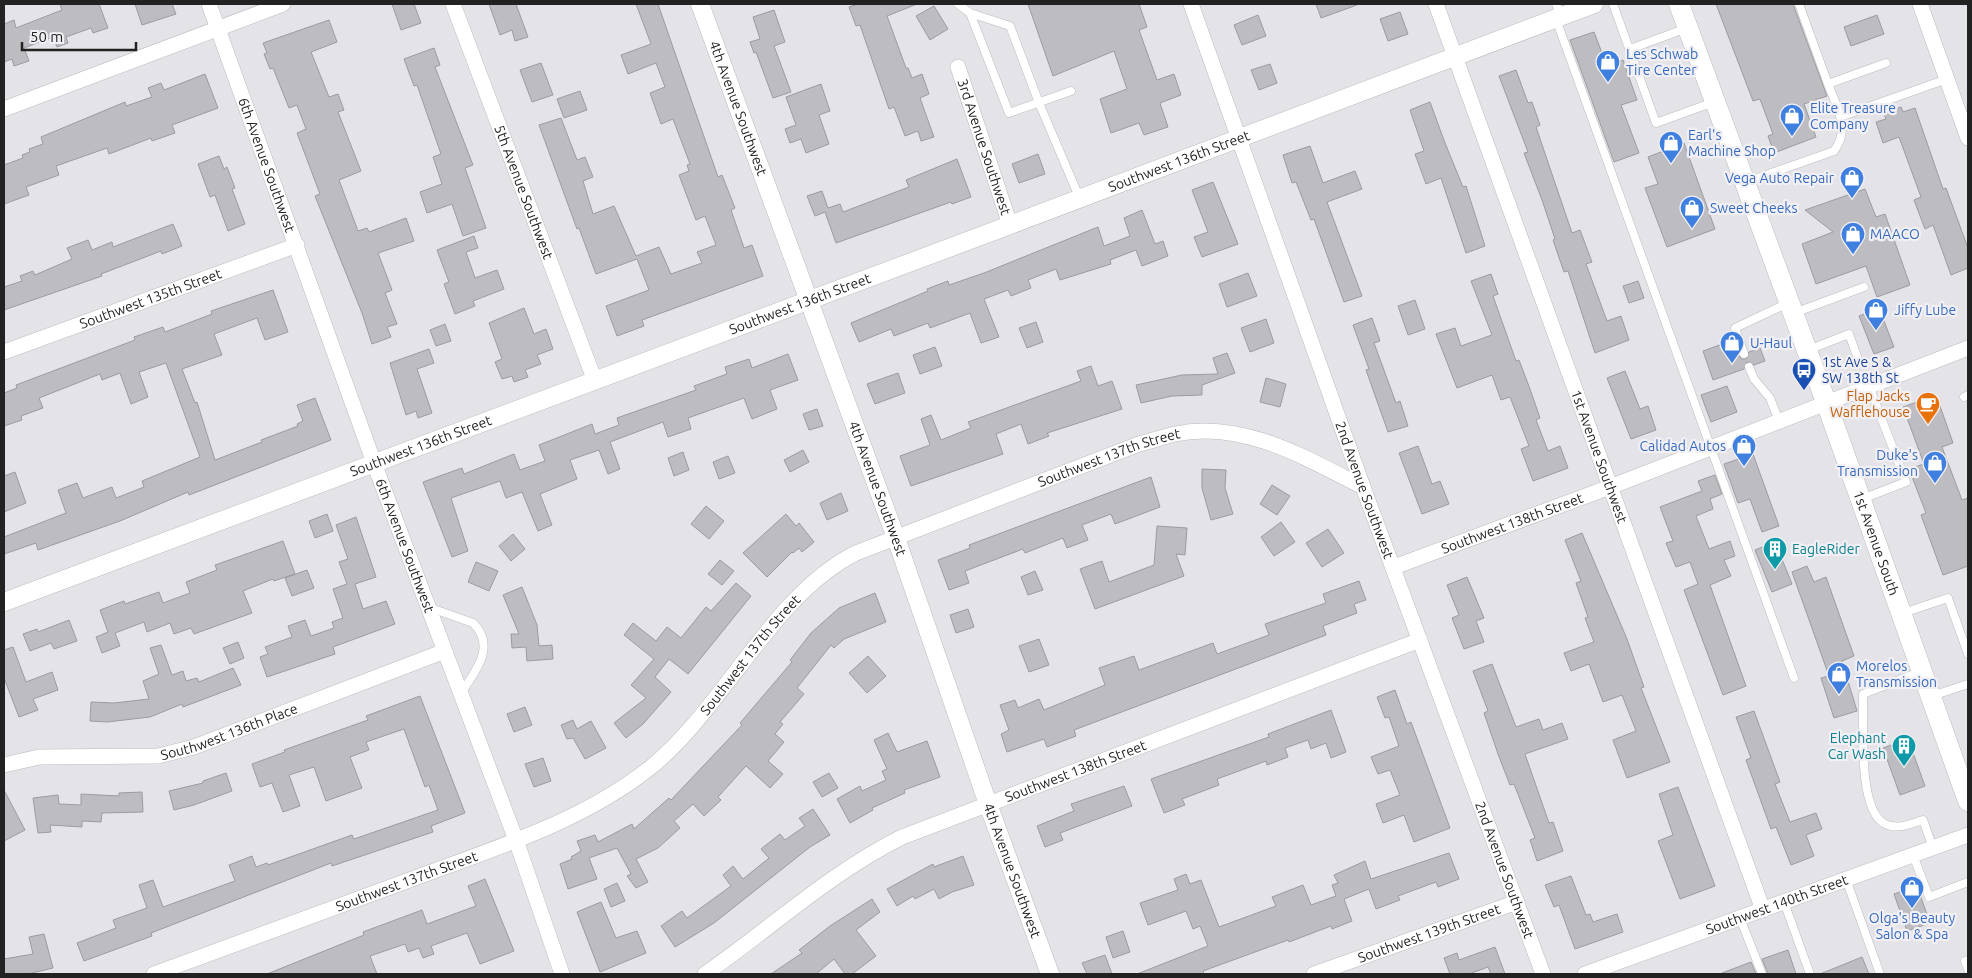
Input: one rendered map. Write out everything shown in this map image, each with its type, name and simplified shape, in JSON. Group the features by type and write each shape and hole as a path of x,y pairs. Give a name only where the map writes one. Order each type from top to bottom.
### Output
{"main road":[{"name":"1st Avenue South","path":"1679,4 1826,402 1968,801"}],"street":[{"name":"6th Avenue Southwest","path":"209,4 374,463 516,840 562,974"},
{"path":"4,109 282,4"},
{"name":"5th Avenue Southwest","path":"453,4 595,381"},
{"name":"4th Avenue Southwest","path":"700,4 896,538 988,804 1050,974"},
{"name":"2nd Avenue Southwest","path":"1191,4 1363,487 1543,974"},
{"name":"1st Avenue Southwest","path":"1436,4 1763,910"},
{"name":"Southwest 136th Street","path":"4,602 1456,57 1558,13 1594,4"},
{"path":"1920,4 1968,138"},
{"name":"3rd Avenue Southwest","path":"958,67 1010,226"},
{"name":"Southwest 135th Street","path":"4,352 297,245"},
{"name":"Southwest 138th Street","path":"1394,567 1610,487 1968,348"},
{"name":"Southwest 137th Street","path":"154,974 516,840 589,808 652,766 693,724 792,604 822,574 856,552 1139,444 1177,434 1220,432 1265,440 1302,456 1363,487"},
{"name":"Southwest 138th Street","path":"705,974 759,936 838,874 874,851 902,837 1420,640"},
{"name":"Southwest 136th Place","path":"4,765 39,757 158,756 194,747 445,651"},
{"name":"Southwest 140th Street","path":"1585,974 1968,835"},
{"name":"Southwest 139th Street","path":"1314,974 1517,902"}],"lane":[{"path":"958,4 970,13 1010,26 1039,103 1080,199"},
{"path":"1614,4 1656,123 1714,102"},
{"path":"1744,182 1834,150 1842,140 1843,126 1799,4"},
{"path":"970,13 1009,113 1071,91"},
{"path":"1558,13 1710,448 1794,678"},
{"path":"1630,49 1688,28"},
{"path":"1828,84 1886,63"},
{"path":"1840,117 1947,79"},
{"path":"1744,354 1735,328 1790,308 1864,287"},
{"path":"1806,351 1849,334 1857,356"},
{"path":"1749,367 1754,379 1770,398 1778,421"},
{"path":"1861,499 1906,482 1869,386"},
{"path":"1901,614 1948,598 1968,654"},
{"path":"428,607 473,623 483,638 482,659 460,693"},
{"path":"1922,671 1863,694 1866,788 1876,819 1887,826 1902,827 1923,820 1933,848"},
{"path":"1931,697 1968,684"},
{"path":"1913,855 1929,897 1968,882"},
{"path":"1846,880 1880,974"},
{"path":"1784,902 1810,974"},
{"path":"1740,918 1762,974"}],"building":[{"path":"60,4 99,4 108,28 93,33 91,28 66,37 68,43 57,47 53,37 24,48 29,61 14,66 12,59 4,62 4,24 14,20 16,28 62,10"},
{"path":"135,4 172,4 176,14 142,25"},
{"path":"392,4 414,4 421,23 401,30"},
{"path":"489,4 516,4 528,37 515,41 512,30 500,35"},
{"path":"636,4 658,4 718,177 722,175 735,208 731,210 744,248 752,245 763,276 642,320 644,326 617,336 606,306 649,290 637,259 596,274 579,228 577,229 539,125 561,118 577,160 585,157 593,177 583,181 593,214 614,206 636,256 659,247 671,274 702,263 697,252 716,245 705,216 696,220 679,175 689,171 687,165 690,164 673,119 661,124 650,93 665,87 656,63 628,74 621,55 651,44"},
{"path":"858,4 917,4 887,16 906,68 908,68 912,78 922,74 929,94 920,98 934,137 921,141 918,131 905,136 894,107 889,109 860,25 856,26 849,7"},
{"path":"1028,4 1139,4 1147,27 1139,30 1157,80 1174,74 1181,95 1160,103 1168,127 1144,135 1139,123 1111,133 1100,99 1127,89 1114,51 1053,76"},
{"path":"1316,4 1357,4 1357,5 1321,18"},
{"path":"1716,4 1793,4 1827,96 1804,104 1816,137 1774,153 1768,136 1773,134 1760,99 1753,101"},
{"path":"934,6 948,29 930,40 916,16"},
{"path":"774,10 785,42 774,46 791,92 773,98 756,52 754,53 750,42 760,39 753,17"},
{"path":"1400,12 1408,34 1388,41 1380,19"},
{"path":"1258,15 1266,36 1242,45 1234,25"},
{"path":"1877,15 1884,34 1851,46 1844,27"},
{"path":"329,20 337,42 311,52 329,97 338,94 344,110 338,112 361,171 339,180 358,231 367,228 369,232 406,218 414,241 378,253 392,290 385,293 397,324 387,327 391,337 372,344 362,313 315,196 320,194 297,133 306,129 297,105 289,108 273,68 270,69 264,54 267,53 263,43"},
{"name":"Les Schwab Tire Center","path":"1594,32 1607,66 1623,60 1637,100 1621,105 1639,153 1614,162 1570,40"},
{"path":"434,48 440,65 435,67 473,165 465,168 486,228 463,236 452,204 427,213 420,192 442,184 433,157 441,154 417,85 414,86 404,59"},
{"path":"541,63 553,95 532,102 520,70"},
{"path":"1270,64 1277,83 1259,90 1251,70"},
{"path":"1516,70 1528,103 1532,102 1540,125 1536,127 1572,233 1580,230 1592,262 1586,264 1607,321 1621,316 1629,340 1595,353 1568,271 1564,272 1542,200 1524,153 1528,152 1499,76"},
{"path":"205,74 218,108 172,125 175,133 152,141 151,138 109,154 107,148 56,166 59,175 26,187 29,195 4,204 4,165 23,158 22,155 30,152 29,149 43,144 41,137 125,102 126,106 152,97 148,88 161,83 164,90"},
{"path":"821,84 830,111 819,115 829,144 806,153 801,139 790,143 785,129 796,125 786,97"},
{"path":"580,91 587,110 564,118 557,99"},
{"path":"1430,102 1463,187 1466,186 1485,246 1466,253 1441,178 1426,184 1415,154 1424,151 1410,110"},
{"path":"1901,107 1903,112 1915,108 1943,189 1946,188 1968,248 1968,268 1951,275 1933,225 1925,229 1914,200 1921,197 1899,137 1883,143 1876,122 1886,119 1884,113"},
{"path":"1684,143 1715,229 1667,247 1645,188 1658,184 1648,157"},
{"path":"1310,146 1323,183 1355,171 1362,189 1327,202 1362,296 1344,302 1314,219 1311,220 1296,182 1292,183 1283,155"},
{"path":"1038,154 1045,174 1019,183 1012,164"},
{"path":"219,156 224,169 227,167 235,188 232,189 245,224 228,231 215,195 210,197 198,164"},
{"path":"957,159 971,197 952,204 951,202 836,243 825,212 815,216 807,196 822,191 828,208 840,204 843,212 909,187 906,180"},
{"path":"1213,182 1238,244 1202,257 1194,237 1208,232 1192,190"},
{"name":"MAACO","path":"1865,189 1876,217 1885,214 1910,285 1877,297 1866,266 1816,284 1802,244 1833,232 1805,210"},
{"path":"1142,210 1155,244 1163,241 1168,256 1142,266 1136,250 1110,260 1111,264 1060,280 1056,269 1028,280 1031,288 1011,296 1008,290 984,299 999,337 981,343 970,313 930,328 928,323 894,336 891,329 859,342 851,323 928,291 927,289 948,281 949,285 984,273 1098,227 1104,246 1130,236 1124,218"},
{"path":"173,224 182,246 162,254 161,251 101,274 102,276 4,310 4,287 22,281 20,276 33,271 35,275 72,259 67,248 88,240 92,250 112,242 113,247"},
{"path":"474,236 478,248 466,252 475,278 497,270 504,289 473,301 475,306 455,314 444,284 449,282 437,250"},
{"path":"1248,273 1257,296 1227,307 1219,284"},
{"path":"1491,274 1498,294 1493,296 1516,361 1519,360 1530,389 1540,418 1536,420 1548,451 1560,446 1568,468 1533,481 1521,449 1529,446 1510,397 1501,400 1492,375 1457,388 1436,334 1455,328 1461,346 1492,335 1471,281"},
{"path":"1638,281 1644,298 1629,303 1623,286"},
{"path":"273,290 288,332 265,340 257,318 214,334 222,355 182,369 195,403 197,402 215,460 298,426 297,424 303,421 297,405 315,398 331,440 189,495 188,492 120,521 38,550 36,543 4,554 4,537 66,513 58,490 77,483 83,498 112,487 116,498 144,487 142,481 200,457 166,363 139,372 148,397 131,404 120,373 102,380 100,374 39,398 43,408 21,416 22,420 4,426 4,393 17,388 16,385 135,340 134,337 163,327 165,332 212,314 211,311"},
{"path":"1415,300 1425,329 1408,335 1398,306"},
{"path":"524,308 534,334 546,329 553,349 537,355 541,364 525,370 528,377 514,382 512,376 502,379 495,362 502,359 489,323"},
{"name":"Jiffy Lube","path":"1879,308 1894,347 1874,354 1859,316"},
{"path":"1372,318 1380,341 1374,343 1396,403 1400,401 1408,426 1388,432 1366,370 1369,369 1353,325"},
{"path":"1266,319 1274,343 1250,352 1241,328"},
{"path":"1036,322 1043,342 1027,348 1019,328"},
{"path":"445,324 451,341 436,346 430,330"},
{"name":"U-Haul","path":"1725,343 1730,359 1739,356 1742,359 1746,359 1749,352 1760,348 1765,361 1754,365 1747,362 1744,369 1713,380 1703,351"},
{"path":"935,347 942,366 920,374 913,355"},
{"path":"429,349 434,363 417,369 432,413 418,418 416,411 406,415 390,363"},
{"path":"1227,353 1235,373 1202,385 1202,395 1172,396 1141,403 1136,385 1182,375 1218,374 1213,358"},
{"path":"788,354 798,380 770,390 777,409 752,419 744,398 688,418 691,429 668,437 663,422 610,442 620,469 608,474 599,450 570,460 577,479 540,494 552,525 538,531 522,492 506,498 500,481 451,498 468,551 452,557 423,482 462,468 464,474 514,454 520,470 545,461 539,445 592,424 595,434 619,425 617,418 696,390 694,386 727,374 725,367 749,359 752,368"},
{"path":"1091,366 1098,386 1112,381 1122,409 1047,433 1049,436 1028,444 1021,424 996,434 1003,454 911,486 900,456 930,445 921,419 931,415 941,440 971,428 968,422 1081,381 1077,371"},
{"path":"1625,371 1640,409 1648,406 1656,430 1631,439 1607,378"},
{"path":"898,373 905,393 875,404 867,384"},
{"path":"1266,378 1286,384 1280,407 1260,402"},
{"path":"1727,386 1737,412 1711,422 1701,395"},
{"path":"1931,397 1935,408 1940,406 1953,443 1942,447 1962,500 1968,498 1968,566 1943,575 1921,515 1926,513 1909,469 1924,464 1903,407"},
{"path":"817,409 823,426 809,430 803,414"},
{"path":"1418,446 1432,484 1440,481 1449,504 1422,514 1399,453"},
{"path":"803,450 809,462 790,472 784,460"},
{"path":"683,452 689,470 674,476 668,458"},
{"path":"1753,454 1779,526 1762,532 1750,499 1738,503 1724,464"},
{"path":"728,456 735,473 719,479 713,462"},
{"path":"1202,469 1226,470 1225,488 1233,514 1211,520 1202,488"},
{"path":"15,472 26,503 4,512 4,476"},
{"path":"1715,475 1722,494 1710,499 1713,509 1696,516 1709,549 1730,541 1735,556 1724,560 1731,576 1710,585 1746,686 1723,695 1684,590 1698,584 1690,562 1676,567 1666,543 1673,541 1660,507 1702,491 1698,481"},
{"path":"1151,477 1160,507 1115,524 1111,514 1082,525 1088,540 1067,548 1063,538 1025,553 1023,549 965,571 969,583 949,590 938,560 970,548 969,545"},
{"path":"1272,485 1290,496 1277,515 1260,504"},
{"path":"841,493 848,511 827,520 820,503"},
{"path":"706,506 724,521 709,539 691,524"},
{"path":"327,514 333,531 315,538 309,521"},
{"path":"786,514 796,526 799,523 814,542 802,552 799,548 792,552 767,577 743,553"},
{"path":"356,517 376,577 355,584 363,609 386,601 395,624 333,647 335,654 267,677 260,657 268,654 265,647 292,637 288,626 305,620 311,636 334,628 332,622 343,618 333,589 347,584 339,562 348,559 336,525"},
{"path":"1281,522 1295,542 1274,556 1261,537"},
{"path":"1157,526 1187,528 1185,555 1176,554 1184,576 1095,609 1080,569 1102,561 1109,582 1154,565"},
{"path":"1328,529 1344,553 1322,567 1306,543"},
{"path":"1582,533 1627,639 1644,687 1641,688 1670,762 1627,778 1613,740 1636,731 1622,695 1603,702 1589,664 1571,671 1564,653 1594,642 1585,618 1588,617 1576,583 1581,581 1565,540"},
{"path":"513,534 525,549 511,561 499,546"},
{"path":"283,541 295,574 274,581 273,579 243,591 252,613 194,634 191,628 174,634 170,623 147,632 144,622 115,633 120,646 102,653 96,637 108,632 100,610 124,601 125,604 159,592 163,603 190,593 186,582 217,570 215,565"},
{"name":"EagleRider","path":"1775,542 1792,584 1772,592 1755,550"},
{"path":"720,560 734,571 722,585 708,574"},
{"path":"476,562 498,571 489,591 468,582"},
{"path":"1807,566 1814,582 1826,577 1854,656 1842,661 1857,711 1834,718 1821,678 1829,676 1792,572"},
{"path":"307,570 314,588 292,596 285,578"},
{"path":"1035,571 1043,590 1028,595 1021,577"},
{"path":"1467,577 1484,618 1476,621 1484,642 1464,649 1452,618 1459,615 1447,585"},
{"path":"1359,581 1366,600 1354,604 1357,613 1323,626 1326,635 1074,730 1076,736 1047,747 1044,739 1007,752 1001,734 1009,730 1000,705 1015,700 1018,708 1039,699 1044,710 1105,685 1099,668 1134,656 1139,670 1213,643 1217,654 1269,635 1265,624 1326,603 1323,594"},
{"path":"736,583 751,596 688,674 669,659 655,677 671,692 643,724 626,738 614,723 646,698 631,685 654,659 624,635 633,623 656,641 667,627 681,638 706,607 711,611"},
{"path":"522,587 537,625 539,646 552,645 553,659 527,661 526,647 512,648 511,634 519,634 503,595"},
{"path":"875,593 886,622 844,639 834,648 831,645 797,688 804,694 780,722 783,724 775,734 784,742 768,761 783,774 770,788 746,766 718,797 721,800 704,816 693,804 674,821 680,828 658,848 636,859 648,882 636,888 627,876 631,874 617,848 589,858 597,879 568,889 560,864 572,859 571,857 581,851 577,841 595,835 598,842 632,824 634,829 669,798 671,800 742,725 740,723 792,662 790,660 811,633 839,608"},
{"path":"968,609 974,627 956,633 950,615"},
{"path":"69,620 77,641 54,649 51,643 30,651 23,634 37,629 38,632"},
{"path":"1039,639 1049,665 1029,672 1019,646"},
{"path":"238,642 244,658 230,664 223,648"},
{"path":"161,645 172,675 183,671 186,681 197,678 199,682 233,668 241,685 183,707 182,704 150,717 107,722 90,721 91,702 114,703 149,699 143,681 159,674 150,648"},
{"path":"13,647 26,682 52,672 58,690 33,699 38,710 19,717 4,678 4,650"},
{"path":"868,656 886,676 867,693 849,673"},
{"path":"1492,664 1516,727 1539,719 1543,730 1562,723 1568,739 1525,754 1549,823 1553,822 1563,851 1537,861 1530,840 1535,838 1514,784 1510,785 1498,754 1484,713 1488,711 1473,671"},
{"path":"1395,690 1407,724 1411,722 1450,828 1414,842 1404,815 1383,823 1376,804 1400,795 1390,770 1378,774 1371,757 1399,746 1389,717 1385,718 1377,697"},
{"path":"420,696 465,813 431,826 433,832 332,866 331,863 151,933 152,936 84,961 77,943 116,928 113,920 147,908 139,885 153,880 163,907 235,881 229,865 252,856 256,867 267,863 268,865 352,835 354,839 438,810 429,785 425,787 404,729 366,742 369,750 350,757 362,788 326,801 314,767 289,775 300,806 283,812 272,783 260,787 252,764 285,752 284,750 368,720 366,716"},
{"path":"525,707 532,725 514,732 507,714"},
{"path":"1331,710 1346,752 1331,758 1326,743 1311,749 1308,740 1285,748 1288,757 1267,765 1266,761 1217,779 1219,785 1182,799 1185,805 1164,813 1151,779 1269,737 1268,734"},
{"path":"1754,711 1780,782 1775,784 1790,822 1816,813 1822,829 1806,835 1814,856 1791,865 1776,827 1771,829 1746,760 1751,758 1736,717"},
{"path":"573,720 577,729 591,721 606,748 585,759 573,738 567,739 561,725"},
{"path":"888,733 897,752 927,741 940,777 904,790 905,793 872,808 873,810 850,823 837,799 860,786 862,791 886,780 882,771 887,769 874,740"},
{"name":"Elephant Car Wash","path":"1908,739 1925,786 1900,795 1883,748"},
{"path":"543,758 551,781 534,787 525,764"},
{"path":"226,773 232,791 174,810 169,791 203,783 203,781"},
{"path":"829,773 838,788 822,797 813,782"},
{"path":"1124,786 1132,806 1060,833 1063,840 1045,847 1037,826 1074,811 1071,804"},
{"path":"1678,787 1715,886 1680,899 1658,841 1673,835 1659,794"},
{"path":"4,790 25,830 4,841"},
{"path":"142,792 143,812 102,813 101,822 82,821 82,827 50,825 51,832 38,833 33,798 58,795 59,804 81,805 81,794 119,796 119,793"},
{"path":"813,809 830,835 810,847 714,923 675,947 661,926 682,911 687,918 731,886 723,875 733,866 743,879 769,858 761,849 780,834 785,840 805,826 799,818"},
{"path":"1449,853 1459,879 1438,887 1436,882 1398,896 1400,900 1376,909 1369,889 1344,899 1352,921 1332,929 1331,926 1289,942 1288,940 1203,971 1204,974 1137,974 1208,946 1200,926 1193,929 1186,911 1148,925 1140,903 1178,890 1174,879 1186,874 1190,884 1201,880 1219,927 1276,906 1272,897 1303,885 1311,905 1336,896 1332,885 1338,883 1334,875 1365,861 1371,879"},
{"path":"963,856 974,885 952,892 939,899 934,889 915,899 913,896 897,906 887,889 933,864 934,867"},
{"path":"1571,876 1586,915 1590,914 1593,922 1617,914 1623,932 1575,949 1559,905 1554,907 1545,885"},
{"path":"485,879 514,951 480,964 467,933 431,946 434,954 423,958 419,948 408,952 405,944 370,956 377,974 267,974 364,935 363,932 422,910 427,924 476,906 468,886"},
{"path":"617,883 625,901 611,907 604,889"},
{"name":"Olga's Beauty Salon & Spa","path":"1917,886 1930,923 1907,931 1894,894"},
{"path":"872,899 880,912 856,930 876,956 852,974 845,974 834,959 816,974 771,974 802,953 799,950 830,926"},
{"path":"601,902 616,938 637,931 646,953 600,972 577,912"},
{"path":"1123,931 1130,952 1113,958 1106,937"},
{"path":"44,934 53,968 28,974 4,974 4,959 33,954 29,937"},
{"path":"1495,947 1505,974 1491,974 1488,967 1469,974 1450,974 1444,958 1457,953 1459,960"},
{"path":"1788,950 1796,974 1768,974 1762,959"},
{"path":"1105,955 1112,974 1087,974 1082,963"},
{"path":"1862,957 1869,974 1820,974"},
{"path":"1751,962 1756,974 1722,974 1722,973"}],"place":[{"name":"Les Schwab Tire Center","path":"1608,83"},
{"name":"Elite Treasure Company","path":"1792,137"},
{"name":"Earl's Machine Shop","path":"1671,164"},
{"name":"Vega Auto Repair","path":"1852,199"},
{"name":"Sweet Cheeks","path":"1692,229"},
{"name":"MAACO","path":"1853,255"},
{"name":"Jiffy Lube","path":"1876,331"},
{"name":"U-Haul","path":"1732,364"},
{"name":"1st Ave S & SW 138th St","path":"1804,391"},
{"name":"Flap Jacks Wafflehouse","path":"1928,425"},
{"name":"Calidad Autos","path":"1744,467"},
{"name":"Duke's Transmission","path":"1935,484"},
{"name":"EagleRider","path":"1775,570"},
{"name":"Morelos Transmission","path":"1839,695"},
{"name":"Elephant Car Wash","path":"1904,767"},
{"name":"Olga's Beauty Salon & Spa","path":"1912,909"}]}
